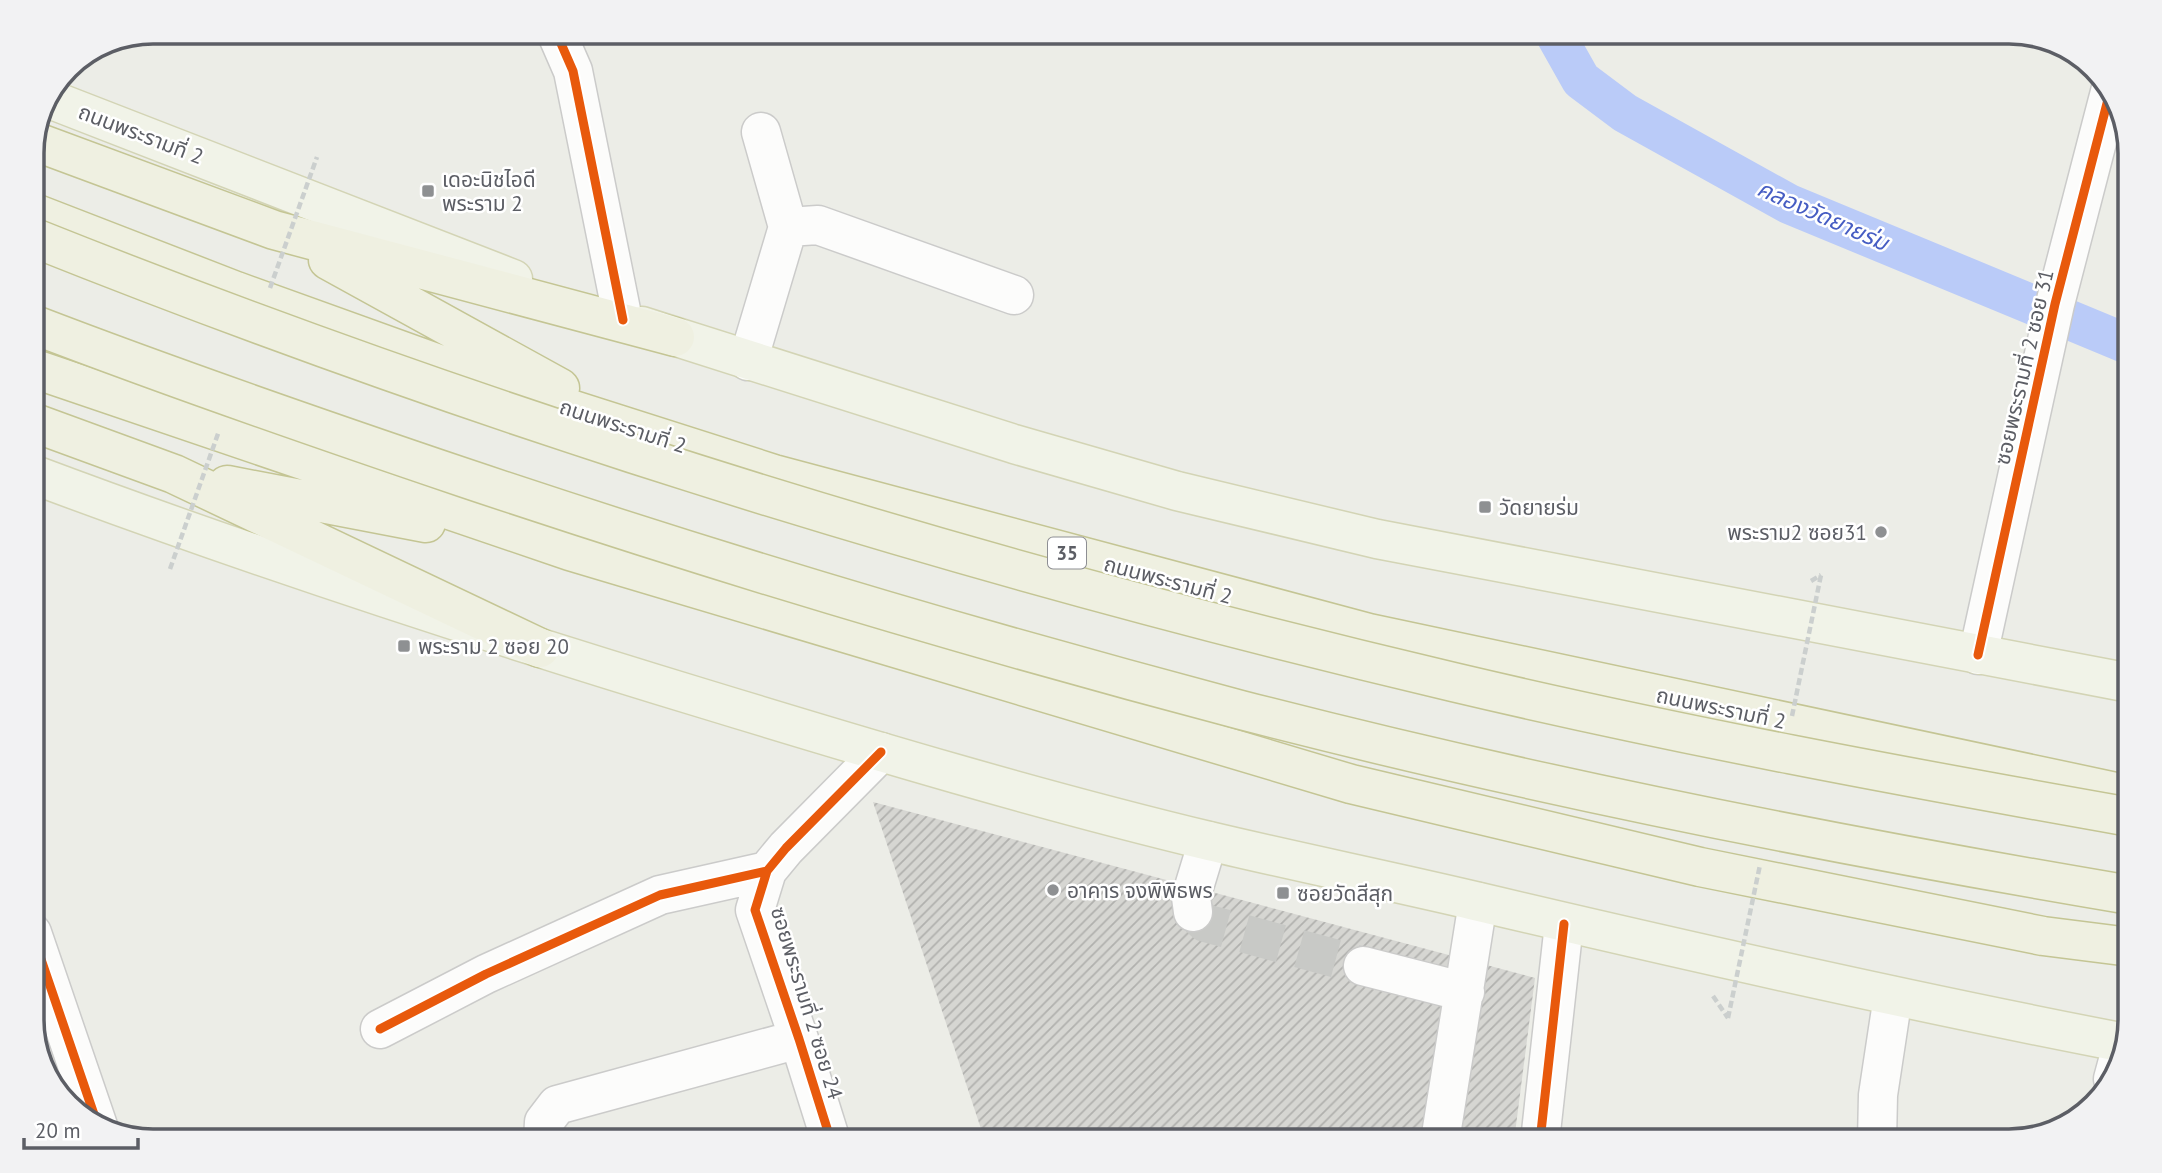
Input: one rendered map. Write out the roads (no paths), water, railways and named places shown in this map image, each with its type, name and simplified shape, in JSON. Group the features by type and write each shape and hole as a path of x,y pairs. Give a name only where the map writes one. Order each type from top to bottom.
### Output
{"highway":[{"path":"44,145 274,230 675,337"},
{"name":"ถนนพระรามที่ 2","path":"44,217 236,291 511,390 774,474 1369,634 2118,791"},
{"path":"274,230 640,432"},
{"path":"44,242 246,319 587,439 930,544 1106,594 1469,685 1825,761 2118,815"},
{"path":"44,328 216,392 575,514 909,617 1244,711 1672,810 1895,854 2118,893"},
{"path":"44,372 570,551 1351,784 1700,867 2043,936 2118,945"},
{"path":"44,426 174,474 540,648"},
{"path":"174,474 570,551"}],"main road":[{"name":"ถนนพระรามที่ 2","path":"57,102 622,320 1014,444 1165,487 1364,536 2118,681"},
{"path":"44,479 156,521 378,597 540,648 881,752 1208,841 1564,924 2116,1041"}],"street":[{"path":"561,44 573,71 622,320"},
{"name":"ซอยพระรามที่ 2 ซอย 31","path":"1978,655 2055,304 2107,104"},
{"path":"748,361 788,227 761,132"},
{"path":"788,227 818,225 1014,295"},
{"name":"ซอยพระรามที่ 2 ซอย 24","path":"827,1129 755,910 767,871 786,848 881,752"},
{"path":"1193,912 1191,897 1208,841"},
{"path":"380,1029 486,974 660,895 767,871"},
{"path":"1442,1129 1478,902"},
{"path":"1541,1129 1564,924"},
{"path":"1363,966 1465,992"},
{"path":"44,968 93,1112"},
{"path":"1877,1129 1878,1095 1893,996"},
{"path":"544,1129 544,1122 557,1105 799,1039"}],"waterway":[{"name":"คลองวัดยายร่ม","path":"1561,44 1581,80 1625,113 1789,204 2118,340"}],"tunnel":[{"path":"1193,912 1205,923 1363,966"}],"place":[{"name":"เดอะนิชไอดี พระราม 2","path":"428,191"},
{"name":"วัดยายร่ม","path":"1485,507"},
{"name":"พระราม2 ซอย31","path":"1881,532"},
{"name":"พระราม 2 ซอย 20","path":"404,646"},
{"name":"อาคาร จงพิพิธพร","path":"1053,890"},
{"name":"ซอยวัดสีสุก","path":"1283,893"}]}
